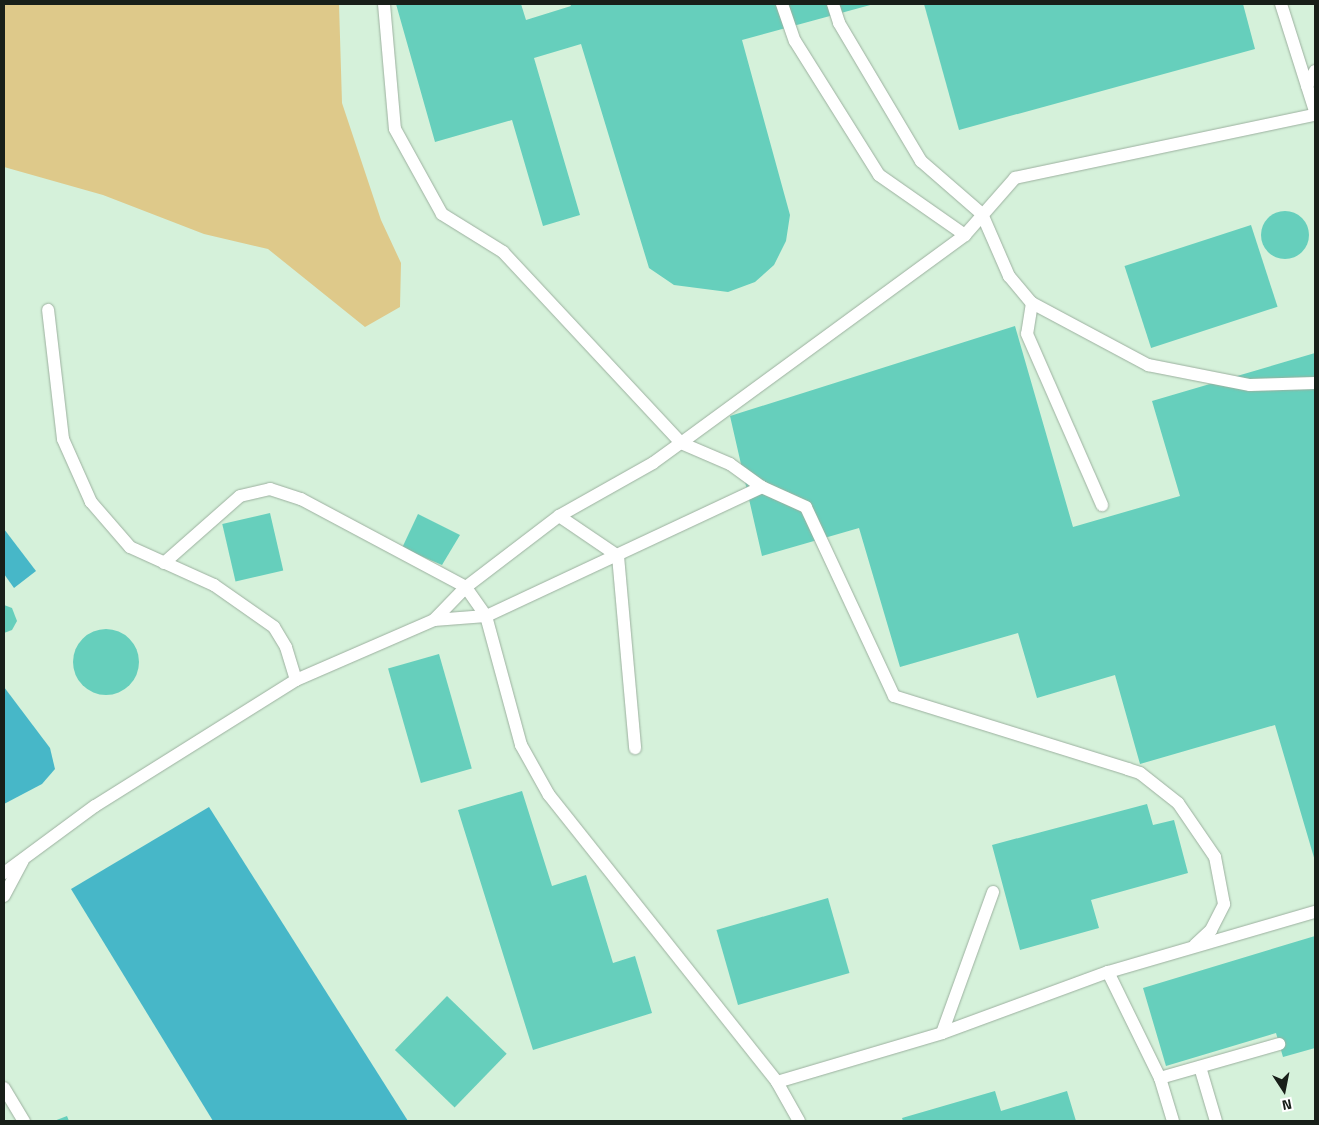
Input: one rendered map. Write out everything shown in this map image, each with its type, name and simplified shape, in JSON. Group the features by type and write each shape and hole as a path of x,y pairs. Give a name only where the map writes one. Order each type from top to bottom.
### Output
{"lane":[{"path":"384,4 395,129 442,214 503,252 680,443 730,464 762,487 806,506 894,696 1140,773 1178,803 1214,857 1224,904 1211,930 1194,946"},
{"path":"782,4 794,41 879,175 965,235"},
{"path":"833,4 839,23 921,161 982,214 1008,276 1032,303 1148,365 1250,385 1315,384"},
{"path":"434,620 466,587 559,516 653,463 965,235 1015,178 1315,113 1284,7"},
{"path":"1307,86 1315,71"},
{"path":"1032,303 1027,334 1102,505"},
{"path":"48,310 63,439 91,502 130,547 214,585 274,627 286,647 296,680"},
{"path":"4,873 95,806 296,680 434,620 486,616 618,556 762,487"},
{"path":"164,563 240,496 270,489 301,499 466,587 486,616 521,745 549,795 777,1082 796,1120"},
{"path":"559,516 618,556"},
{"path":"618,556 635,748"},
{"path":"4,896 25,857"},
{"path":"942,1033 994,892"},
{"path":"777,1082 942,1033 1108,972 1315,912"},
{"path":"1108,972 1160,1078 1173,1121"},
{"path":"1160,1078 1279,1044"},
{"path":"1200,1067 1216,1121"},
{"path":"4,1088 24,1121"}],"shaded area":[{"path":"4,4 1315,4 1315,1121 4,1121"},
{"path":"4,4 339,4 342,103 381,220 401,263 400,307 365,327 268,249 204,234 103,195 4,167"}],"water":[{"path":"4,529 36,571 14,588 4,574"},
{"path":"4,687 50,748 55,769 42,784 4,804"},
{"path":"209,807 408,1121 213,1121 71,889"}],"building":[{"path":"396,4 521,4 526,20 571,6 570,4 874,4 742,40 790,215 786,241 774,265 755,282 728,292 674,285 649,268 581,44 534,58 580,215 543,226 512,120 435,142"},
{"path":"924,4 1243,4 1255,49 959,130"},
{"path":"1285,211 1294,213 1302,218 1307,226 1309,235 1307,244 1302,252 1294,257 1285,259 1276,257 1268,252 1263,244 1261,235 1263,226 1268,218 1276,213"},
{"path":"1251,225 1278,307 1151,348 1125,266"},
{"path":"1015,326 1073,527 1180,496 1152,401 1315,353 1315,861 1275,725 1140,764 1115,675 1037,698 1018,633 900,667 859,528 762,556 730,416"},
{"path":"270,513 283,570 236,582 222,524"},
{"path":"418,514 460,535 442,565 402,548"},
{"path":"4,605 12,608 17,621 12,630 4,633"},
{"path":"106,629 119,632 129,639 136,649 139,662 136,675 129,685 119,692 106,695 93,692 83,685 76,675 73,662 76,649 83,639 93,632"},
{"path":"439,654 472,768 421,783 388,669"},
{"path":"522,791 552,886 586,875 613,963 635,956 652,1013 533,1050 458,810"},
{"path":"1147,804 1153,825 1174,820 1188,873 1091,900 1099,928 1020,950 992,845"},
{"path":"828,898 849,973 738,1005 716,930"},
{"path":"1315,936 1315,1048 1283,1057 1276,1033 1166,1066 1143,988"},
{"path":"447,996 507,1054 455,1108 395,1050"},
{"path":"995,1091 1001,1111 1067,1091 1076,1121 903,1121 902,1118"},
{"path":"67,1116 69,1121 54,1121"}]}
